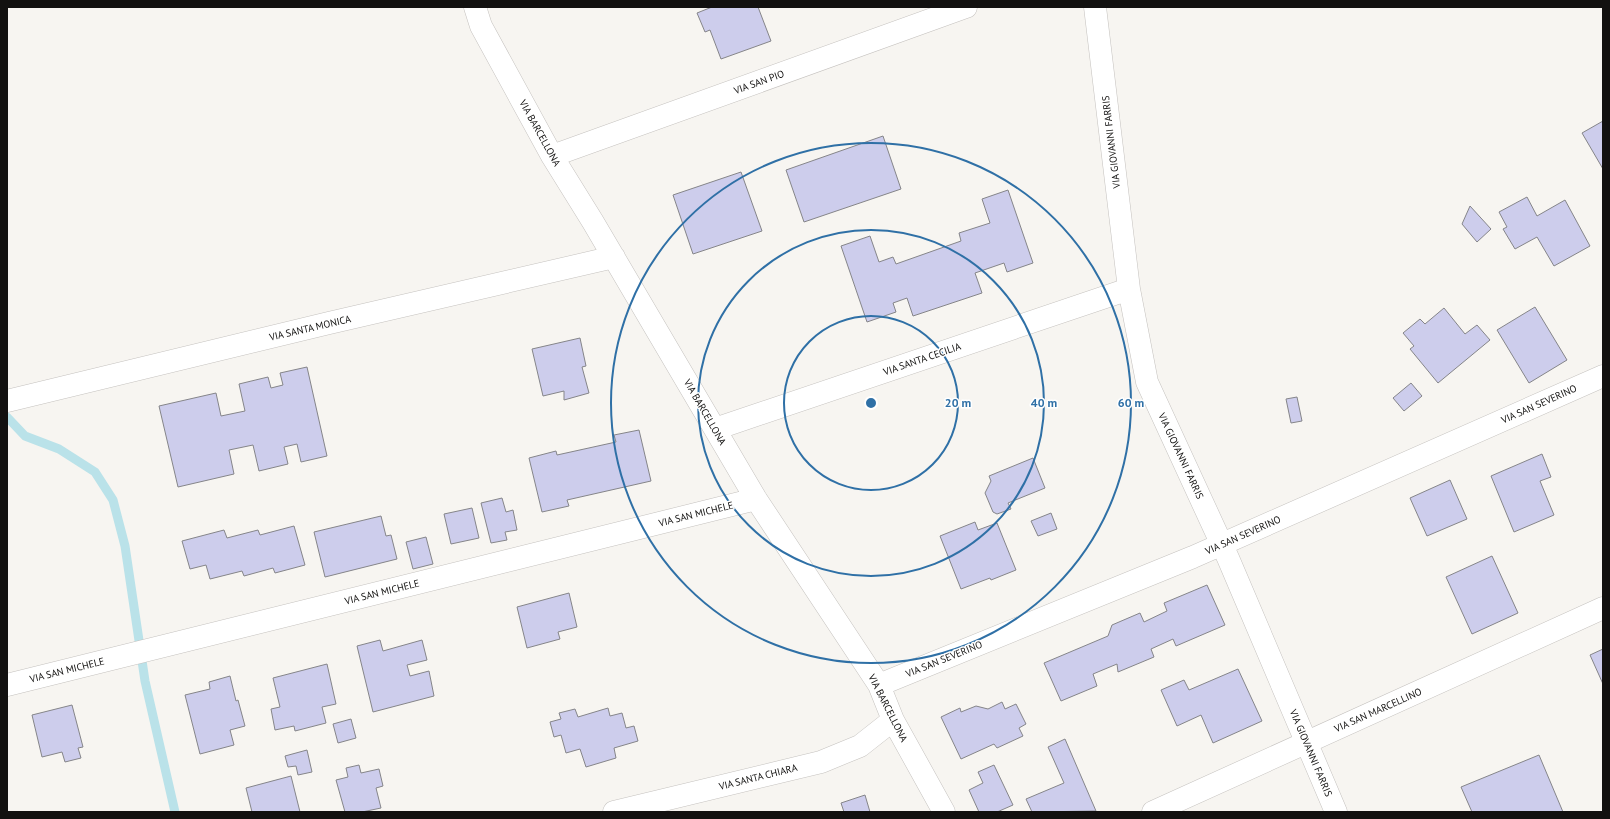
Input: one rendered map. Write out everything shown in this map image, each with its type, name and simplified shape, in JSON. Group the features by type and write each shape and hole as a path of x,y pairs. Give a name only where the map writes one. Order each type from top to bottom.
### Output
{"street":[{"name":"VIA BARCELLONA","path":"475,7 481,26 552,156 614,257 756,499 879,686 893,720 944,812"},
{"name":"VIA SAN PIO","path":"552,156 966,7"},
{"name":"VIA GIOVANNI FARRIS","path":"1095,7 1129,289 1147,382 1222,544 1336,812"},
{"name":"VIA SANTA MONICA","path":"10,401 329,323 614,257"},
{"name":"VIA SANTA CECILIA","path":"715,429 1129,289"},
{"name":"VIA SAN SEVERINO","path":"879,686 1222,544 1603,376"},
{"name":"VIA SAN MICHELE","path":"7,685 756,499"},
{"name":"VIA SAN MARCELLINO","path":"1153,812 1603,608"},
{"name":"VIA SANTA CHIARA","path":"614,812 821,762 860,746 893,720"}],"building":[{"path":"712,7 758,7 771,41 721,59 710,30 705,32 697,13"},
{"path":"1603,121 1603,169 1582,133"},
{"path":"883,136 901,189 804,222 786,170"},
{"path":"741,172 762,231 693,254 673,195"},
{"path":"1008,190 1033,263 1007,272 1004,263 975,273 982,293 913,316 907,298 893,303 896,312 867,322 841,246 870,236 879,262 893,257 896,264 961,241 959,233 990,223 982,199"},
{"path":"1527,197 1537,216 1565,200 1590,246 1554,266 1537,237 1515,249 1503,229 1507,227 1499,212"},
{"path":"1470,206 1491,229 1477,242 1462,224"},
{"path":"1535,307 1567,360 1529,383 1497,330"},
{"path":"1444,308 1465,334 1477,325 1490,340 1438,383 1410,349 1414,346 1403,333 1420,319 1425,324"},
{"path":"580,338 586,366 582,367 589,393 564,400 564,391 543,396 532,349"},
{"path":"307,367 327,456 301,462 297,444 284,447 288,464 259,471 253,445 229,450 234,474 178,487 159,406 216,393 221,416 245,411 239,384 268,377 271,388 283,385 280,373"},
{"path":"1411,383 1422,396 1404,411 1393,398"},
{"path":"1297,397 1302,421 1291,423 1286,399"},
{"path":"639,430 651,481 567,500 569,506 542,512 529,458 556,451 557,455 616,442 614,435"},
{"path":"1542,454 1551,477 1540,481 1554,515 1514,532 1491,476"},
{"path":"1033,458 1045,488 1008,503 1011,509 997,514 993,512 985,493 991,481 989,476"},
{"path":"1450,480 1467,519 1427,536 1410,498"},
{"path":"502,498 506,512 513,510 517,530 505,532 507,540 491,543 481,503"},
{"path":"472,508 479,538 451,544 444,514"},
{"path":"1051,513 1057,529 1038,536 1031,521"},
{"path":"381,516 386,536 391,535 397,559 325,577 314,532"},
{"path":"975,522 978,530 997,523 1016,570 991,580 990,578 961,589 940,536"},
{"path":"294,526 305,565 275,573 273,568 244,576 242,571 210,579 206,565 190,569 182,541 224,530 227,538 258,530 260,535"},
{"path":"426,537 433,564 413,569 406,542"},
{"path":"1492,556 1518,613 1472,634 1446,577"},
{"path":"1207,585 1225,625 1176,646 1173,639 1151,649 1154,657 1118,672 1117,664 1093,674 1097,686 1061,701 1044,663 1108,636 1112,625 1140,613 1144,622 1167,611 1164,603"},
{"path":"569,593 577,627 558,632 560,639 527,648 517,607"},
{"path":"380,640 383,651 422,640 427,660 407,665 410,676 429,671 434,696 373,712 357,646"},
{"path":"1603,649 1603,684 1590,655"},
{"path":"327,664 336,704 322,707 326,723 295,731 294,726 275,730 271,709 280,707 273,678"},
{"path":"1238,669 1262,721 1213,743 1201,715 1177,726 1161,690 1184,680 1189,690"},
{"path":"230,676 236,701 238,700 245,726 230,730 234,745 200,754 185,695 210,689 209,682"},
{"path":"1002,702 1005,709 1016,704 1026,724 1019,728 1023,736 997,748 994,744 961,759 941,717 960,708 961,712 976,706 988,709"},
{"path":"72,705 83,747 78,748 81,758 65,762 62,752 42,757 32,715"},
{"path":"608,708 610,716 622,713 626,728 634,726 638,741 614,748 616,758 586,767 580,749 566,753 561,735 554,737 550,722 561,719 559,713 575,709 578,717"},
{"path":"351,719 356,738 338,743 333,724"},
{"path":"1065,739 1096,811 1032,812 1026,799 1064,783 1048,747"},
{"path":"307,750 312,772 298,775 296,766 288,767 285,756"},
{"path":"1539,755 1563,812 1472,812 1461,787"},
{"path":"359,765 361,773 379,769 383,786 376,788 381,808 362,812 345,812 336,780 348,777 346,768"},
{"path":"994,765 1013,805 997,812 979,812 969,790 983,783 978,772"},
{"path":"291,776 300,812 252,812 246,788"},
{"path":"865,795 870,812 844,812 841,803"}],"waterway":[{"path":"7,417 25,436 59,449 95,472 113,500 125,546 145,681 175,812"}]}
